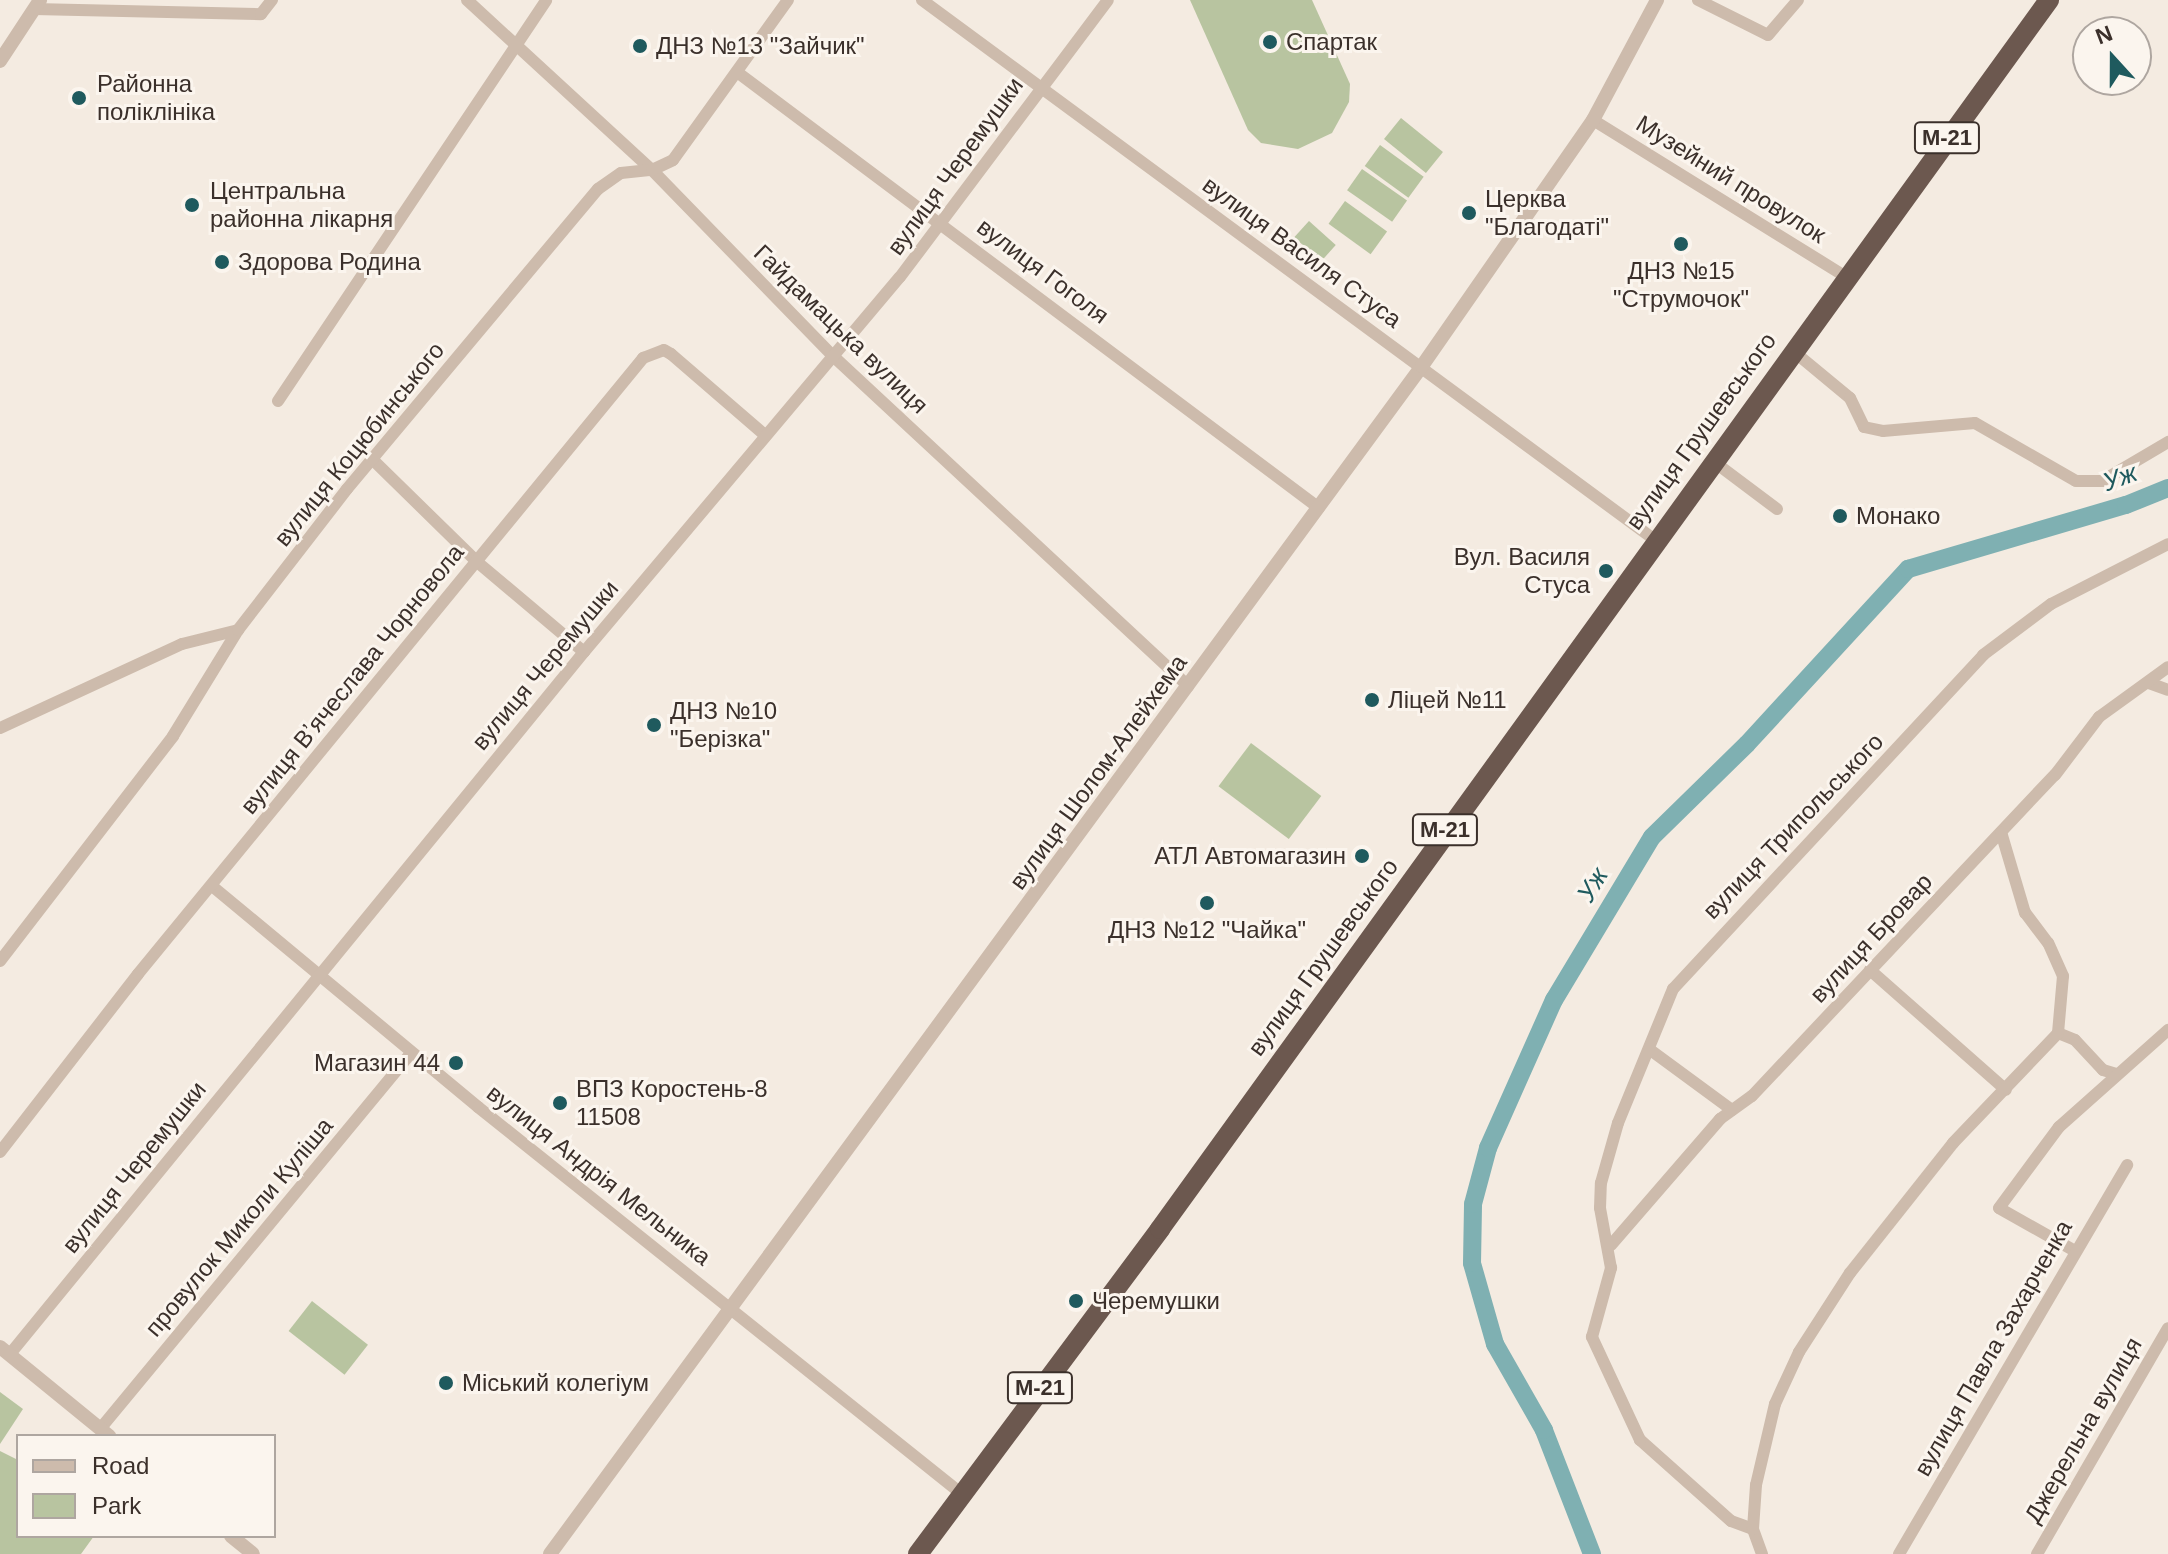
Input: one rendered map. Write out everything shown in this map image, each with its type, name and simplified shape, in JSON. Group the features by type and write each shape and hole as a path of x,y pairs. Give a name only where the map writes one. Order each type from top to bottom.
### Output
{"highway":[{"name":"вулиця Грушевського","path":"918,1554 1845,276 2049,0"}],"street":[{"path":"0,61 37,5 261,14 272,0"},
{"name":"Гайдамацька вулиця","path":"467,0 652,170 833,356 1188,686"},
{"path":"278,401 546,0"},
{"name":"вулиця Коцюбинського","path":"0,961 193,708 238,630 372,459 598,189 621,173 652,170 673,160 788,0"},
{"name":"вулиця Василя Стуса","path":"922,0 1655,540"},
{"name":"вулиця Черемушки","path":"5,1351 943,223 1040,87 1108,0"},
{"name":"вулиця Шолом-Алейхема","path":"550,1554 1422,366 1593,120 1657,0"},
{"path":"1698,0 1768,35 1798,0"},
{"name":"вулиця Гоголя","path":"737,72 943,223 1319,508"},
{"name":"Музейний провулок","path":"1593,120 1845,276"},
{"path":"1792,350 1850,398 1864,427 1883,431 1975,423 2076,481 2102,481 2168,442"},
{"name":"вулиця Вʼячеслава Чорновола","path":"0,1152 634,366 652,352 671,354 766,436"},
{"path":"372,459 476,561 584,652"},
{"path":"1713,461 1777,509"},
{"name":"вулиця Трипольського","path":"1611,1245 1600,1208 1601,1183 1673,989 1688,968 1800,856 1983,655 2051,604 2168,544"},
{"path":"0,728 182,644 238,630"},
{"name":"вулиця Бровар","path":"1611,1245 1732,1110 1752,1096 2001,832 2099,717 2168,667"},
{"path":"2149,683 2168,690"},
{"path":"1762,1554 1753,1529 1756,1485 1772,1416 1799,1352 1850,1273 1953,1143 2058,1033 2063,976 2048,943 2025,913 2001,832"},
{"name":"вулиця Андрія Мельника","path":"212,886 411,1053 962,1494"},
{"path":"1870,970 2006,1090"},
{"path":"2075,1251 1999,1208 2059,1127 2168,1030"},
{"path":"2058,1033 2075,1040 2103,1070 2116,1074"},
{"path":"1649,1049 1732,1110"},
{"name":"провулок Миколи Куліша","path":"104,1432 411,1053"},
{"name":"вулиця Павла Захарченка","path":"1899,1554 2127,1165"},
{"path":"1611,1245 1611,1268 1592,1337 1631,1428 1731,1521 1753,1529"},
{"name":"Джерельна вулиця","path":"2037,1554 2168,1328"},
{"path":"5,1351 104,1432"},
{"path":"233,1538 253,1554"}],"green space":[{"name":"Спартак","path":"1190,0 1312,0 1350,84 1349,102 1332,133 1298,149 1261,143 1248,130"},
{"path":"1401,118 1443,152 1426,173 1384,139"},
{"path":"1380,145 1424,177 1408,198 1365,166"},
{"path":"1362,169 1407,201 1392,222 1347,190"},
{"path":"1345,201 1387,232 1371,254 1329,224"},
{"path":"1309,221 1336,245 1321,261 1294,237"},
{"path":"1251,743 1321,796 1289,839 1219,786"},
{"path":"312,1301 368,1345 345,1375 289,1331"},
{"path":"0,1392 23,1409 0,1444"},
{"path":"0,1451 16,1459 16,1538 93,1538 81,1554 0,1554"}],"waterway":[{"name":"Уж","path":"1592,1554 1544,1430 1495,1344 1472,1263 1473,1204 1488,1148 1554,1000 1652,837 1747,744 1908,569 2126,505 2168,488"}],"place":[{"name":"Спартак","path":"1270,42"},
{"name":"ДНЗ №13 \"Зайчик\"","path":"640,46"},
{"name":"Районна поліклініка","path":"79,98"},
{"name":"Центральна районна лікарня","path":"192,205"},
{"name":"Церква \"Благодаті\"","path":"1469,213"},
{"name":"ДНЗ №15 \"Струмочок\"","path":"1681,244"},
{"name":"Здорова Родина","path":"222,262"},
{"name":"Монако","path":"1840,516"},
{"name":"Вул. Василя Стуса","path":"1606,571"},
{"name":"Ліцей №11","path":"1372,700"},
{"name":"ДНЗ №10 \"Берізка\"","path":"654,725"},
{"name":"АТЛ Автомагазин","path":"1362,856"},
{"name":"ДНЗ №12 \"Чайка\"","path":"1207,903"},
{"name":"Магазин 44","path":"456,1063"},
{"name":"ВПЗ Коростень-8 11508","path":"560,1103"},
{"name":"Черемушки","path":"1076,1301"},
{"name":"Міський колегіум","path":"446,1383"}]}
